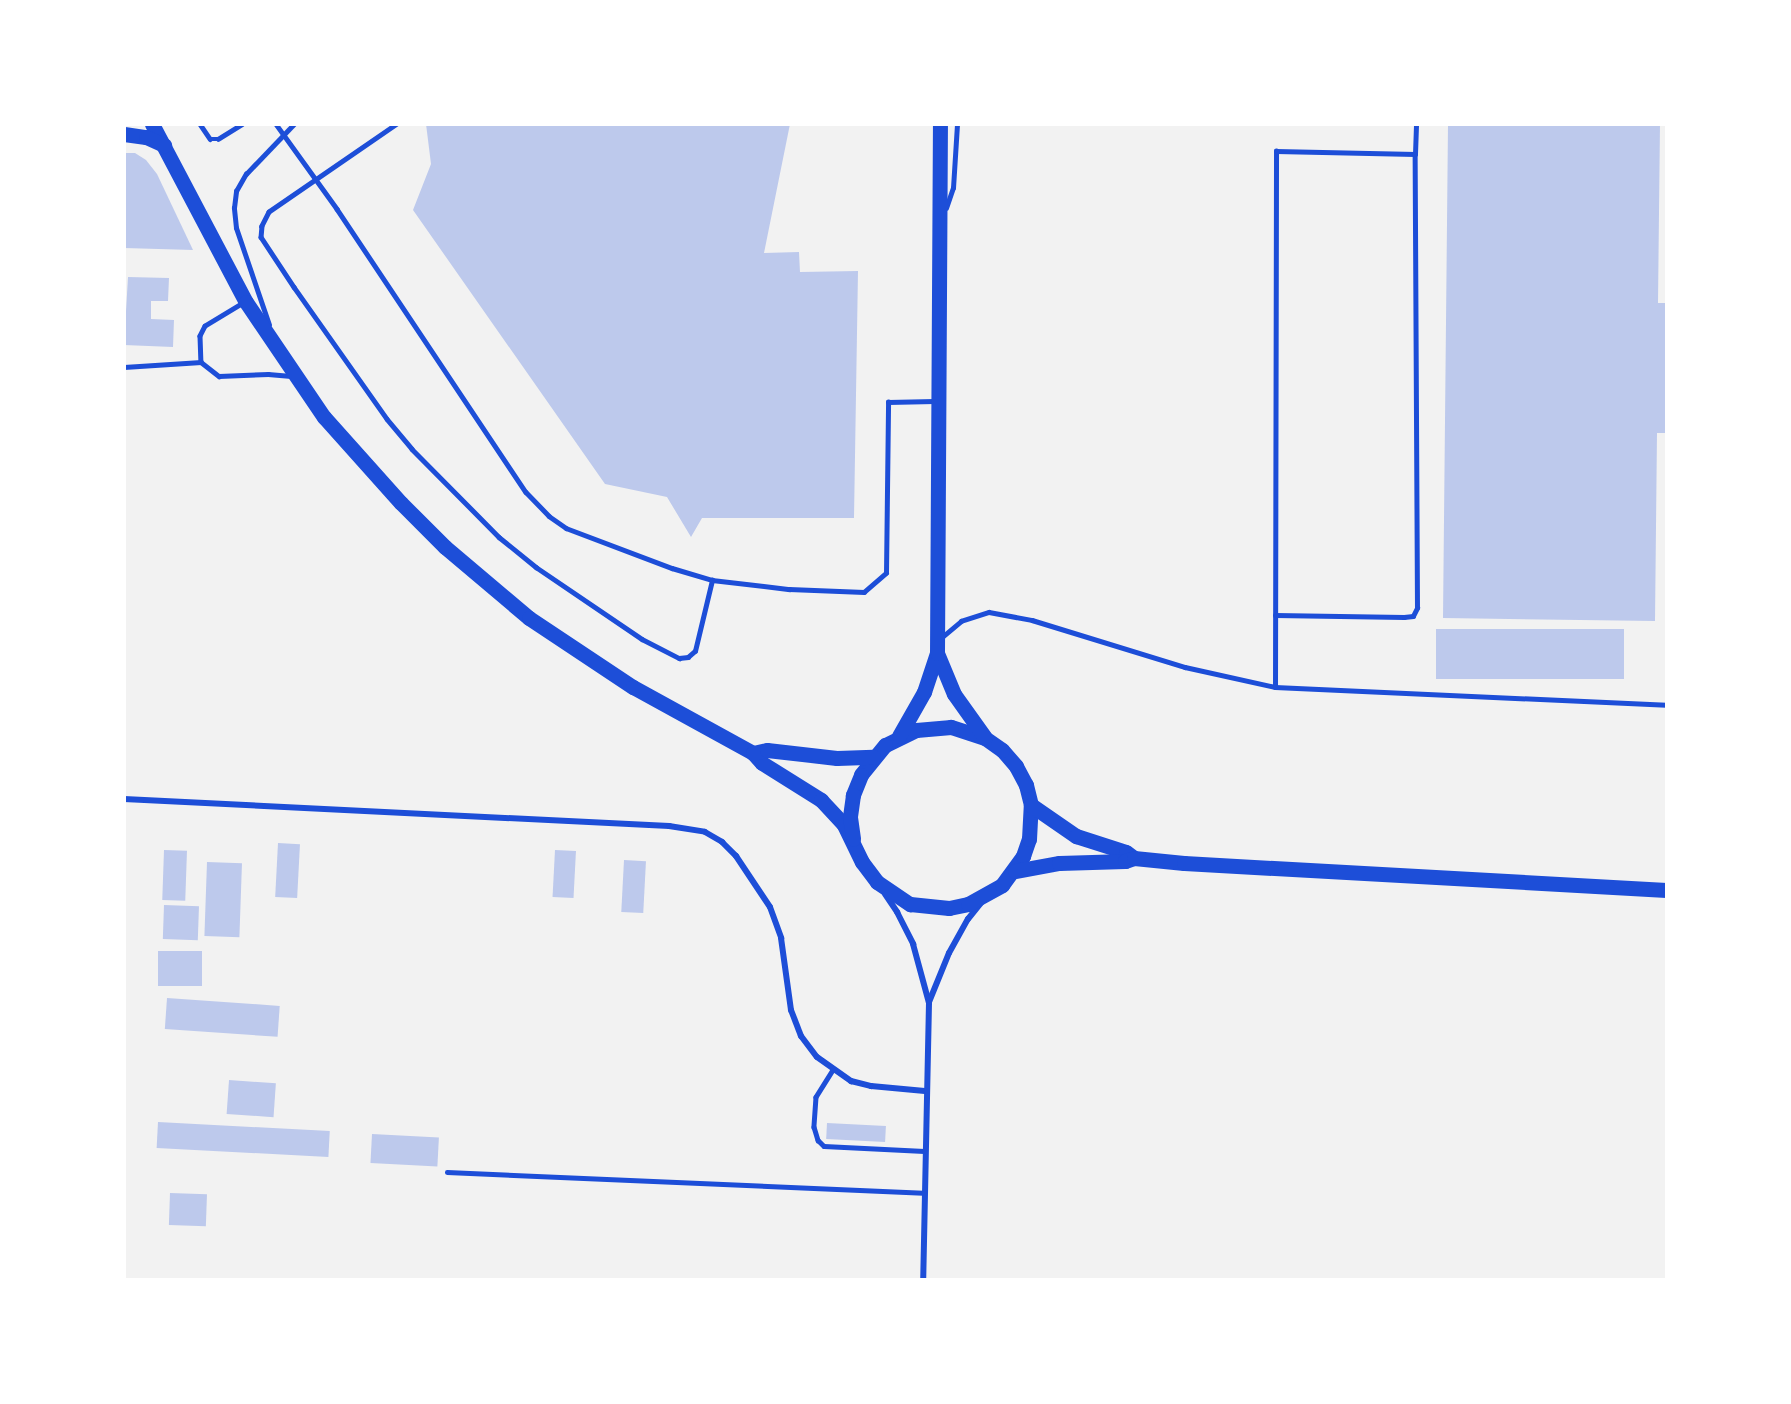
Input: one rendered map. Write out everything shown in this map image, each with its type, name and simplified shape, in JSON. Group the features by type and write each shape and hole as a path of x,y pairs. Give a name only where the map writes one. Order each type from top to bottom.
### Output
{"main road":[{"path":"154,124 246,302 294,377 367,469 445,547 529,618 633,687 753,753 762,764 821,800 834,812 853,839"},
{"path":"899,736 933,727 951,727 985,738 1002,750 1016,766 1026,785 1031,805 1029,840 1015,871 986,897 958,906 929,908 893,895 878,882 862,862 853,839 850,817 853,795 861,775 873,757 899,736 916,710 937,647 936,401 940,124"},
{"path":"124,134 146,137 164,146"},
{"path":"937,647 954,694 985,738"},
{"path":"753,753 767,750 826,758 873,757"},
{"path":"1031,805 1076,836 1126,852 1134,858"},
{"path":"1015,871 1059,863 1125,861 1134,858 1195,864 1666,890"}],"street":[{"path":"124,799 669,826 705,832 722,842 736,856 770,908 781,939 791,1010 801,1036 817,1057 851,1081 871,1086 925,1091"},
{"path":"878,882 913,944 929,1003 923,1193 924,1280"},
{"path":"929,1003 949,953 968,919 986,897"}],"lane":[{"path":"200,124 210,139 218,139 242,124"},
{"path":"276,124 316,178 506,463 537,504 566,528 672,568 712,580 808,590 864,592 886,573 888,402 936,401"},
{"path":"280,356 236,228 234,208 236,191 246,174 294,124"},
{"path":"397,124 269,212 262,226 261,237 387,419 437,476 499,537 536,567 669,655 688,657 695,651 712,580"},
{"path":"939,227 953,188 957,124"},
{"path":"1275,615 1404,617 1413,616 1417,608 1416,124"},
{"path":"1275,687 1276,151 1415,154"},
{"path":"201,362 200,336 205,326 246,302"},
{"path":"124,367 201,362 219,376 268,374 294,377"},
{"path":"937,647 961,621 989,612 1003,614 1185,667 1275,687 1666,705"},
{"path":"833,1070 816,1097 814,1127 818,1140 824,1146 924,1151"},
{"path":"447,1172 923,1193"}],"building":[{"path":"426,124 790,124 764,253 799,252 800,272 858,271 854,518 702,518 691,537 667,497 605,484 413,210 431,164"},
{"path":"1448,124 1660,124 1658,303 1666,303 1666,433 1657,433 1655,621 1443,618"},
{"path":"124,153 135,153 146,160 157,174 193,250 124,248"},
{"path":"128,277 169,278 168,301 151,301 151,319 174,320 173,347 124,345"},
{"path":"1436,629 1624,629 1624,679 1436,679"},
{"path":"278,843 300,844 297,898 275,897"},
{"path":"164,850 187,851 185,901 162,900"},
{"path":"555,850 576,851 574,898 553,897"},
{"path":"624,860 646,861 643,913 621,912"},
{"path":"207,862 242,863 239,937 204,936"},
{"path":"164,905 199,906 198,940 163,939"},
{"path":"158,951 202,951 202,986 158,986"},
{"path":"167,998 280,1006 278,1037 165,1029"},
{"path":"229,1080 276,1083 274,1117 227,1114"},
{"path":"158,1122 330,1131 328,1157 157,1148"},
{"path":"827,1123 886,1126 885,1142 826,1139"},
{"path":"372,1134 439,1138 437,1166 370,1163"},
{"path":"170,1193 207,1194 206,1226 169,1225"}]}
